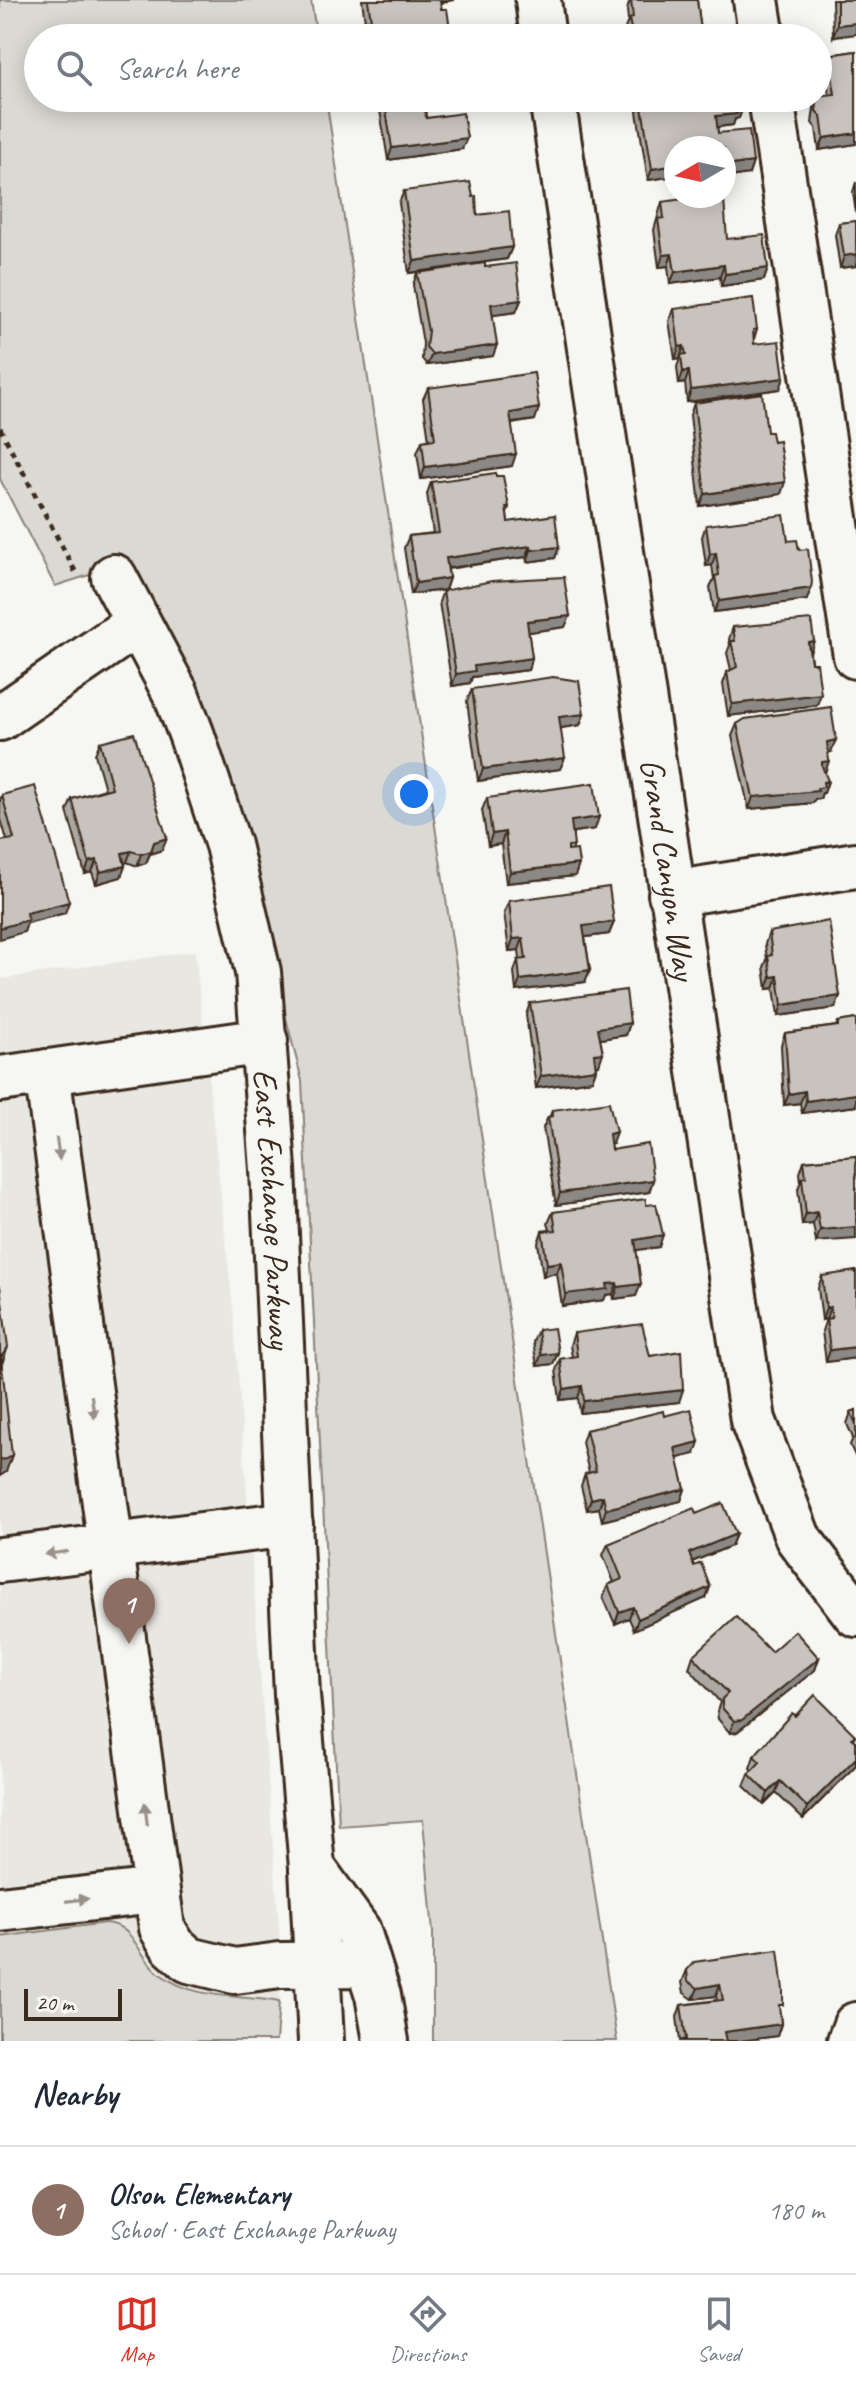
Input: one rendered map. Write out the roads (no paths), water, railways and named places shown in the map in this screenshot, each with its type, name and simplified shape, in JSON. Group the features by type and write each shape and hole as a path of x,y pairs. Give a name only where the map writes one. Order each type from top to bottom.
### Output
{"street":[{"path":"538,0 541,24"},
{"path":"756,0 760,24"},
{"name":"Grand Canyon Way","path":"554,112 753,1420 798,1538 856,1614"},
{"path":"773,112 856,656"},
{"name":"East Exchange Parkway","path":"96,578 138,623 176,694 228,845 258,972 265,1041 297,1695 312,1867 321,2041"},
{"path":"0,718 138,623"},
{"path":"671,894 856,865"},
{"path":"0,1079 265,1041"},
{"path":"47,1072 162,1928 173,1946 189,1960 235,1971 317,1964 368,1964"},
{"path":"0,1560 290,1524"},
{"path":"312,1867 358,1931 386,2041"},
{"path":"0,1909 155,1891"},
{"path":"850,2041 856,2025"}],"place":[{"name":"Olson Elementary","path":"129,1644"}]}
